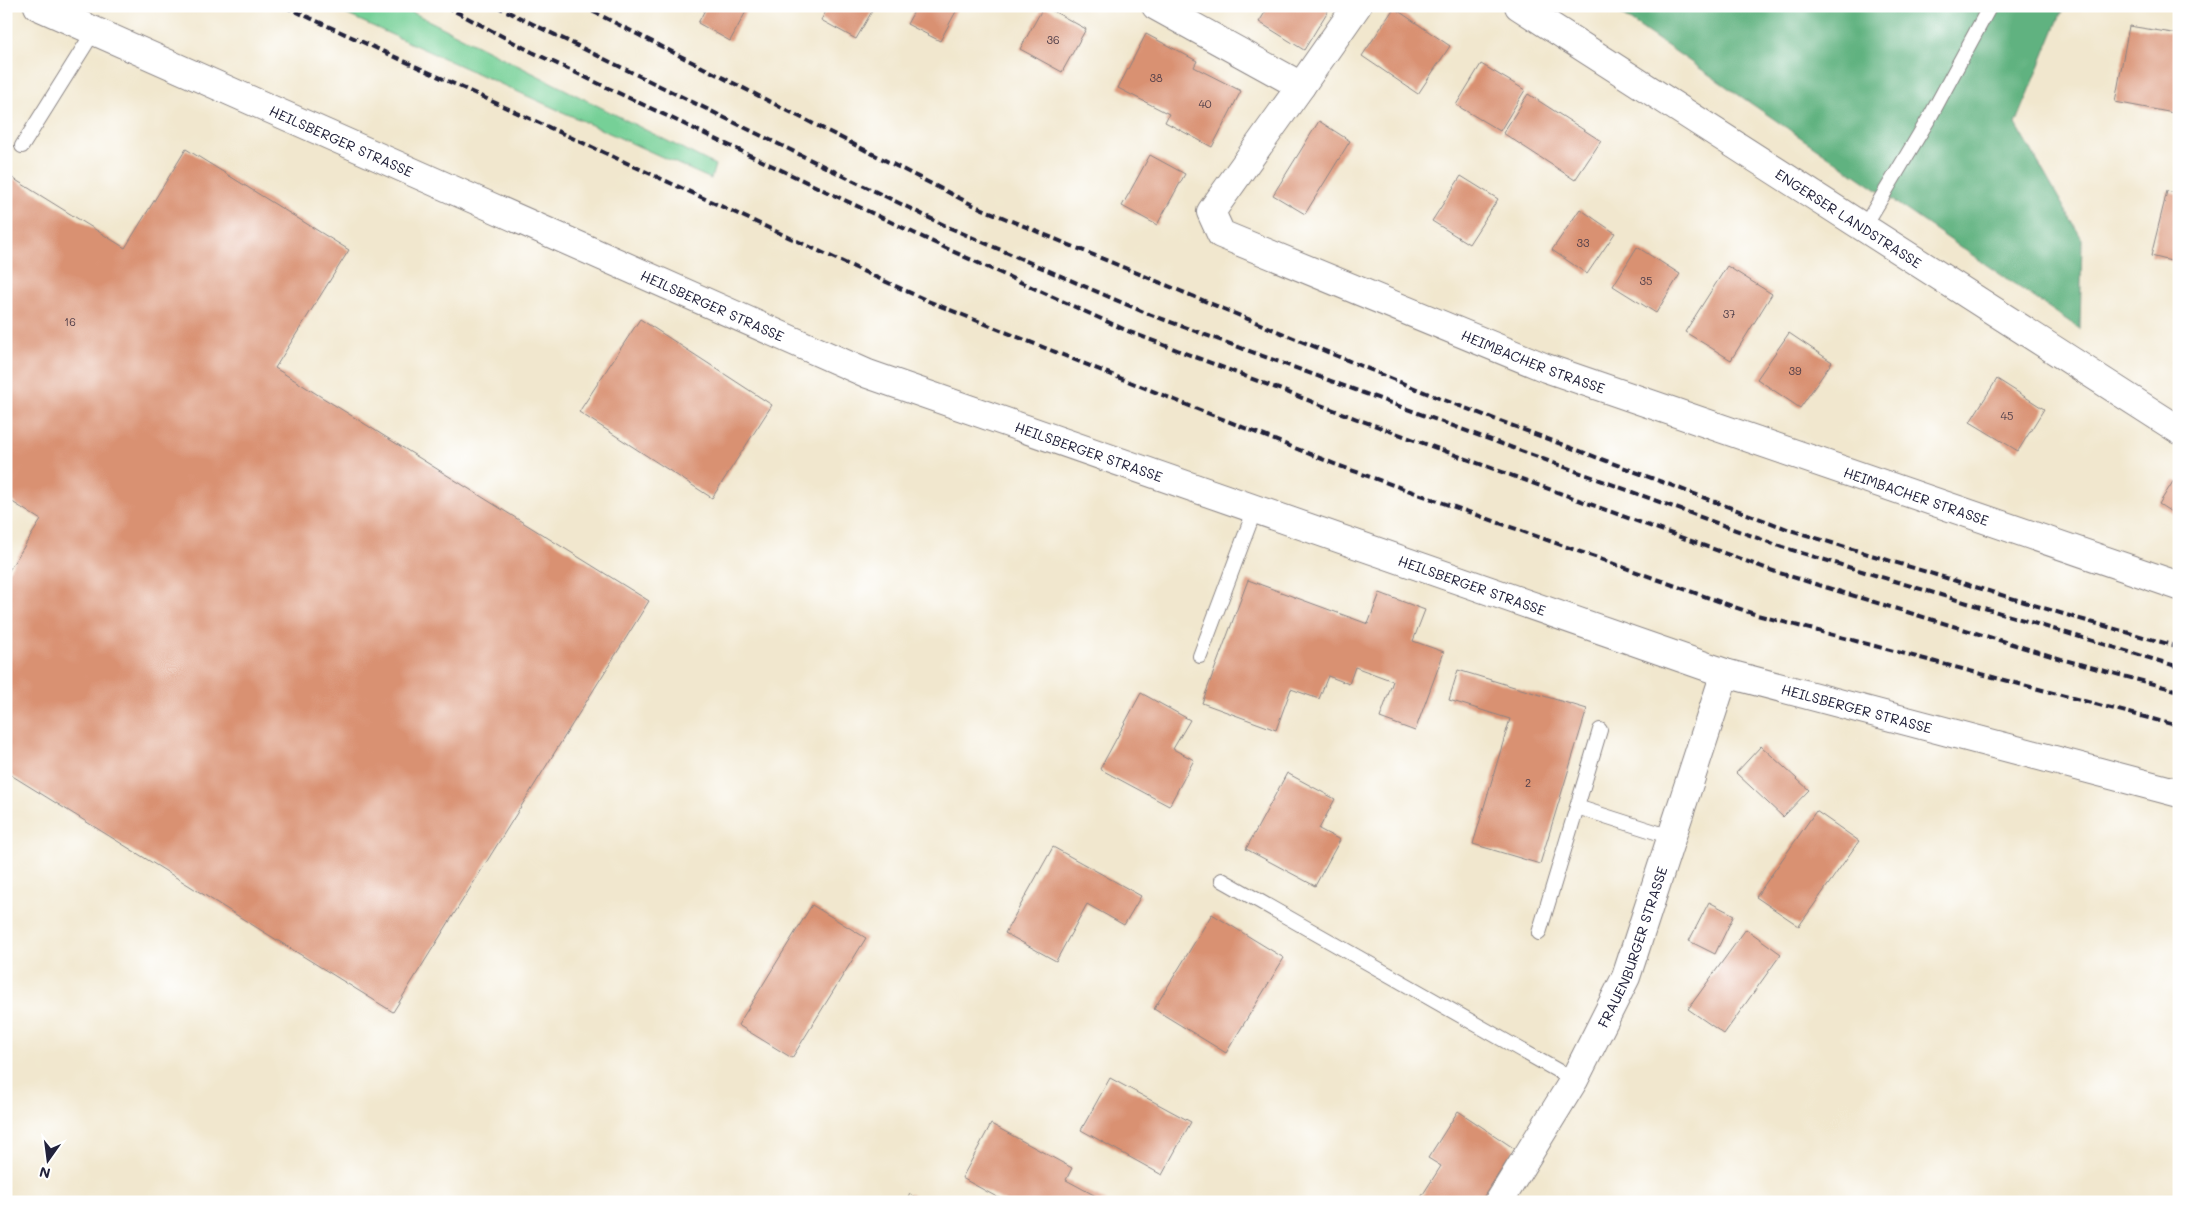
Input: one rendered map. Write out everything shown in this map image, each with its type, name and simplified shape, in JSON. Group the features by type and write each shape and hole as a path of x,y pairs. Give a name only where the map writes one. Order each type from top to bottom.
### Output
{"street":[{"name":"HEILSBERGER STRASSE","path":"38,6 868,374 1725,673 2179,793"},
{"path":"1156,6 1301,86 1357,6"},
{"name":"ENGERSER LANDSTRASSE","path":"1518,6 2179,430"},
{"name":"HEIMBACHER STRASSE","path":"1301,86 1211,212 1221,234 1546,368 2179,586"},
{"name":"FRAUENBURGER STRASSE","path":"1499,1202 1574,1080 1626,977 1725,673"}],"lane":[{"path":"1864,227 1931,115 1990,6"},
{"path":"22,146 94,31"},
{"path":"1200,656 1255,509"},
{"path":"1539,933 1600,730"},
{"path":"1577,807 1671,837"},
{"path":"1222,880 1574,1080"}],"green space":[{"path":"328,6 400,6 715,165 711,179"},
{"path":"1609,6 2064,6 2016,124 2082,239 2080,329"}],"building":[{"path":"707,6 749,6 730,41 698,23"},
{"path":"829,6 875,6 856,39 821,20"},
{"path":"917,6 959,6 940,41 907,24"},
{"path":"1044,6 1086,29 1062,72 1020,49"},
{"path":"1269,6 1331,6 1304,50 1259,22"},
{"path":"1394,8 1450,46 1418,94 1362,56"},
{"path":"2129,26 2179,34 2179,114 2115,102"},
{"path":"1146,34 1197,61 1194,67 1241,91 1212,147 1165,122 1169,114 1118,88"},
{"path":"1481,64 1525,90 1500,131 1456,105"},
{"path":"1528,94 1601,141 1575,180 1503,133"},
{"path":"1319,121 1350,141 1305,214 1273,195"},
{"path":"186,149 349,250 275,368 649,601 393,1012 6,772 6,575 41,520 6,498 6,174 125,248"},
{"path":"1150,155 1185,174 1157,225 1122,206"},
{"path":"1461,176 1498,199 1469,244 1432,221"},
{"path":"2167,191 2179,194 2179,263 2151,256"},
{"path":"1580,209 1615,233 1587,274 1552,250"},
{"path":"1637,247 1680,274 1656,313 1613,286"},
{"path":"1727,266 1772,294 1731,360 1685,332"},
{"path":"640,319 772,405 712,498 579,412"},
{"path":"1789,333 1832,362 1800,408 1757,379"},
{"path":"1997,379 2044,409 2018,451 1970,422"},
{"path":"2174,480 2179,483 2179,517 2159,504"},
{"path":"1248,580 1368,624 1380,593 1425,610 1413,641 1444,652 1415,731 1380,718 1393,681 1355,667 1349,684 1328,676 1319,699 1291,689 1276,730 1202,703"},
{"path":"1458,670 1587,709 1540,864 1473,844 1510,719 1449,700"},
{"path":"1141,693 1190,720 1173,749 1194,760 1169,806 1100,769"},
{"path":"1761,746 1809,790 1783,817 1736,773"},
{"path":"1287,773 1335,799 1319,829 1340,840 1315,886 1246,849"},
{"path":"1816,811 1859,841 1799,926 1756,897"},
{"path":"1053,847 1141,896 1124,925 1087,904 1056,961 1005,933"},
{"path":"1709,902 1734,915 1715,954 1689,941"},
{"path":"812,905 866,938 792,1058 738,1025"},
{"path":"1212,914 1284,958 1226,1053 1154,1009"},
{"path":"1746,929 1781,954 1724,1034 1688,1009"},
{"path":"1110,1078 1191,1122 1162,1175 1081,1130"},
{"path":"1458,1111 1515,1149 1480,1202 1418,1202 1441,1166 1428,1158"},
{"path":"991,1124 1072,1168 1066,1180 1107,1202 1006,1202 962,1178"},
{"path":"910,1194 923,1202 905,1202"}],"railway":[{"path":"284,6 928,301 1337,465 1757,615 2179,726"},
{"path":"445,6 532,52 952,251 1130,332 1357,419 1776,572 2061,659 2179,691"},
{"path":"496,6 948,227 1146,313 1782,547 2179,667"},
{"path":"582,6 973,205 1436,397 1790,530 2073,617 2179,647"}]}
